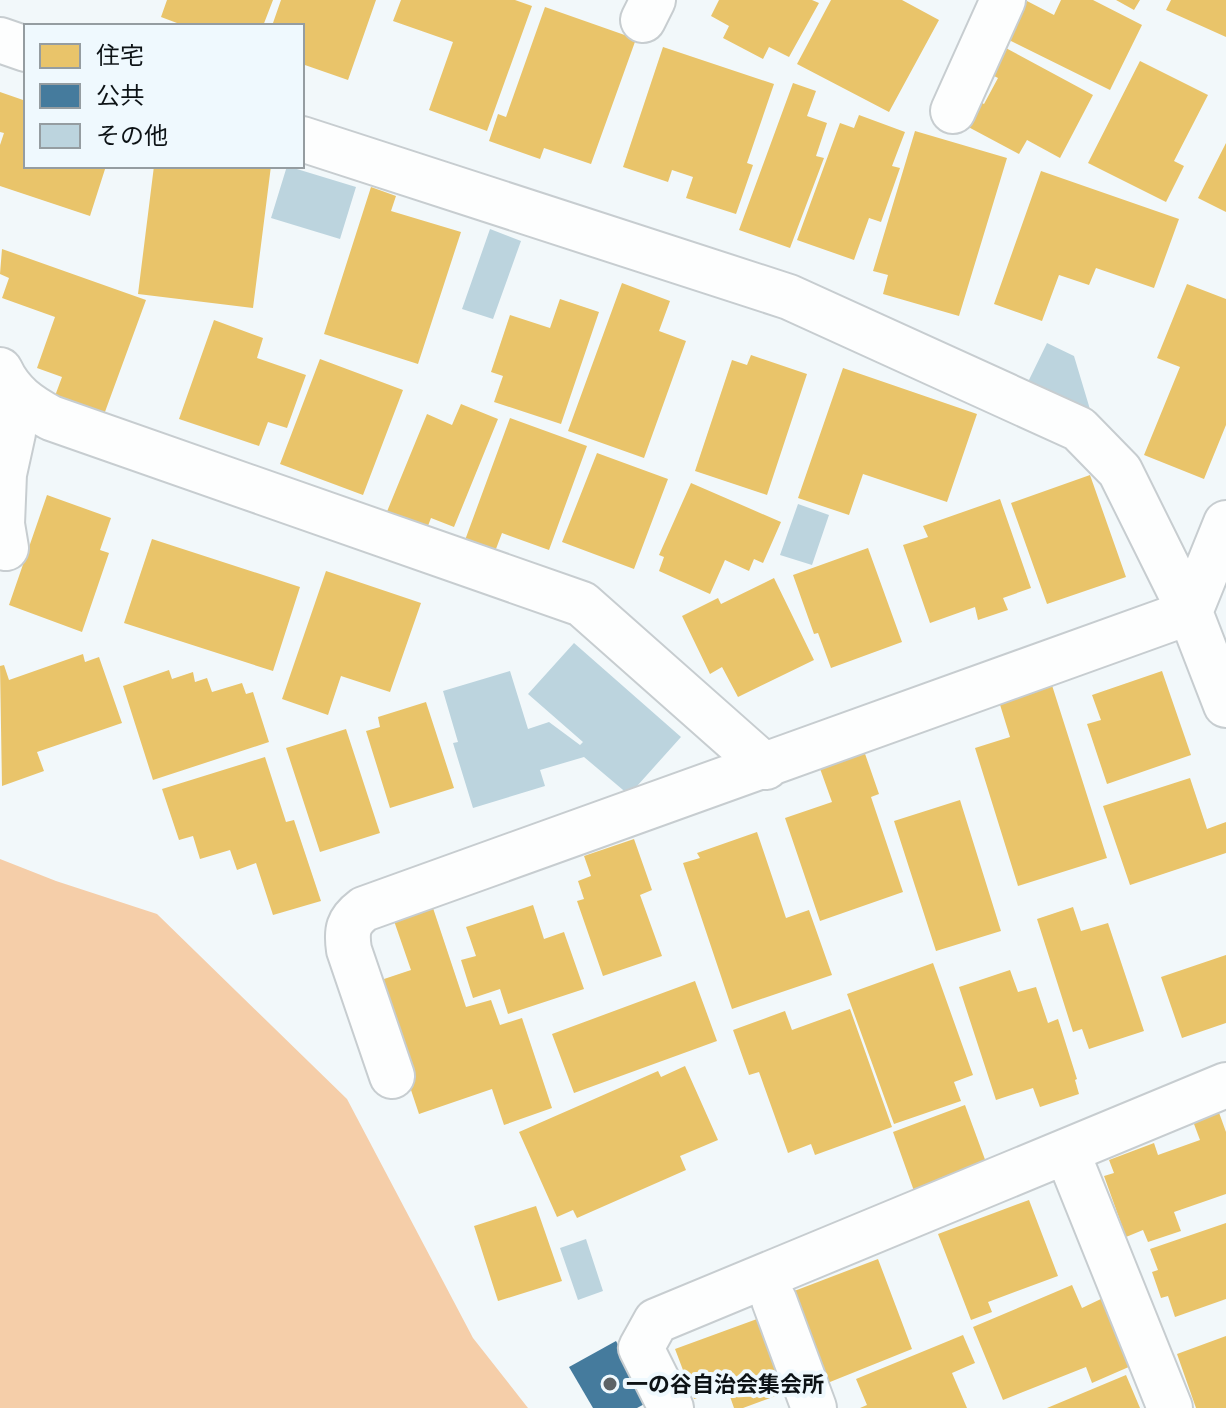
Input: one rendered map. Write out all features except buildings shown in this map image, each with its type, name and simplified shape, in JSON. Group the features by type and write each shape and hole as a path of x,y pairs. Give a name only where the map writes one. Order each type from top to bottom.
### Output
{"street":[{"path":"953,111 1003,0"},
{"path":"0,40 24,48"},
{"path":"304,140 789,297 1079,429 1120,471 1190,612 1226,705"},
{"path":"5,379 28,406 51,418 582,604 766,767"},
{"path":"5,379 13,433 4,474 2,524 6,548"},
{"path":"392,1076 349,950 347,933 352,918 364,909 1190,612 1226,523"},
{"path":"671,1408 641,1348 656,1321 1226,1085"},
{"path":"1067,1152 1170,1408"},
{"path":"774,1300 814,1408"}],"shaded area":[{"path":"0,859 157,914 347,1099 473,1338 528,1408 0,1408"}],"place":[{"name":"一の谷自治会集会所","path":"610,1384"}]}
